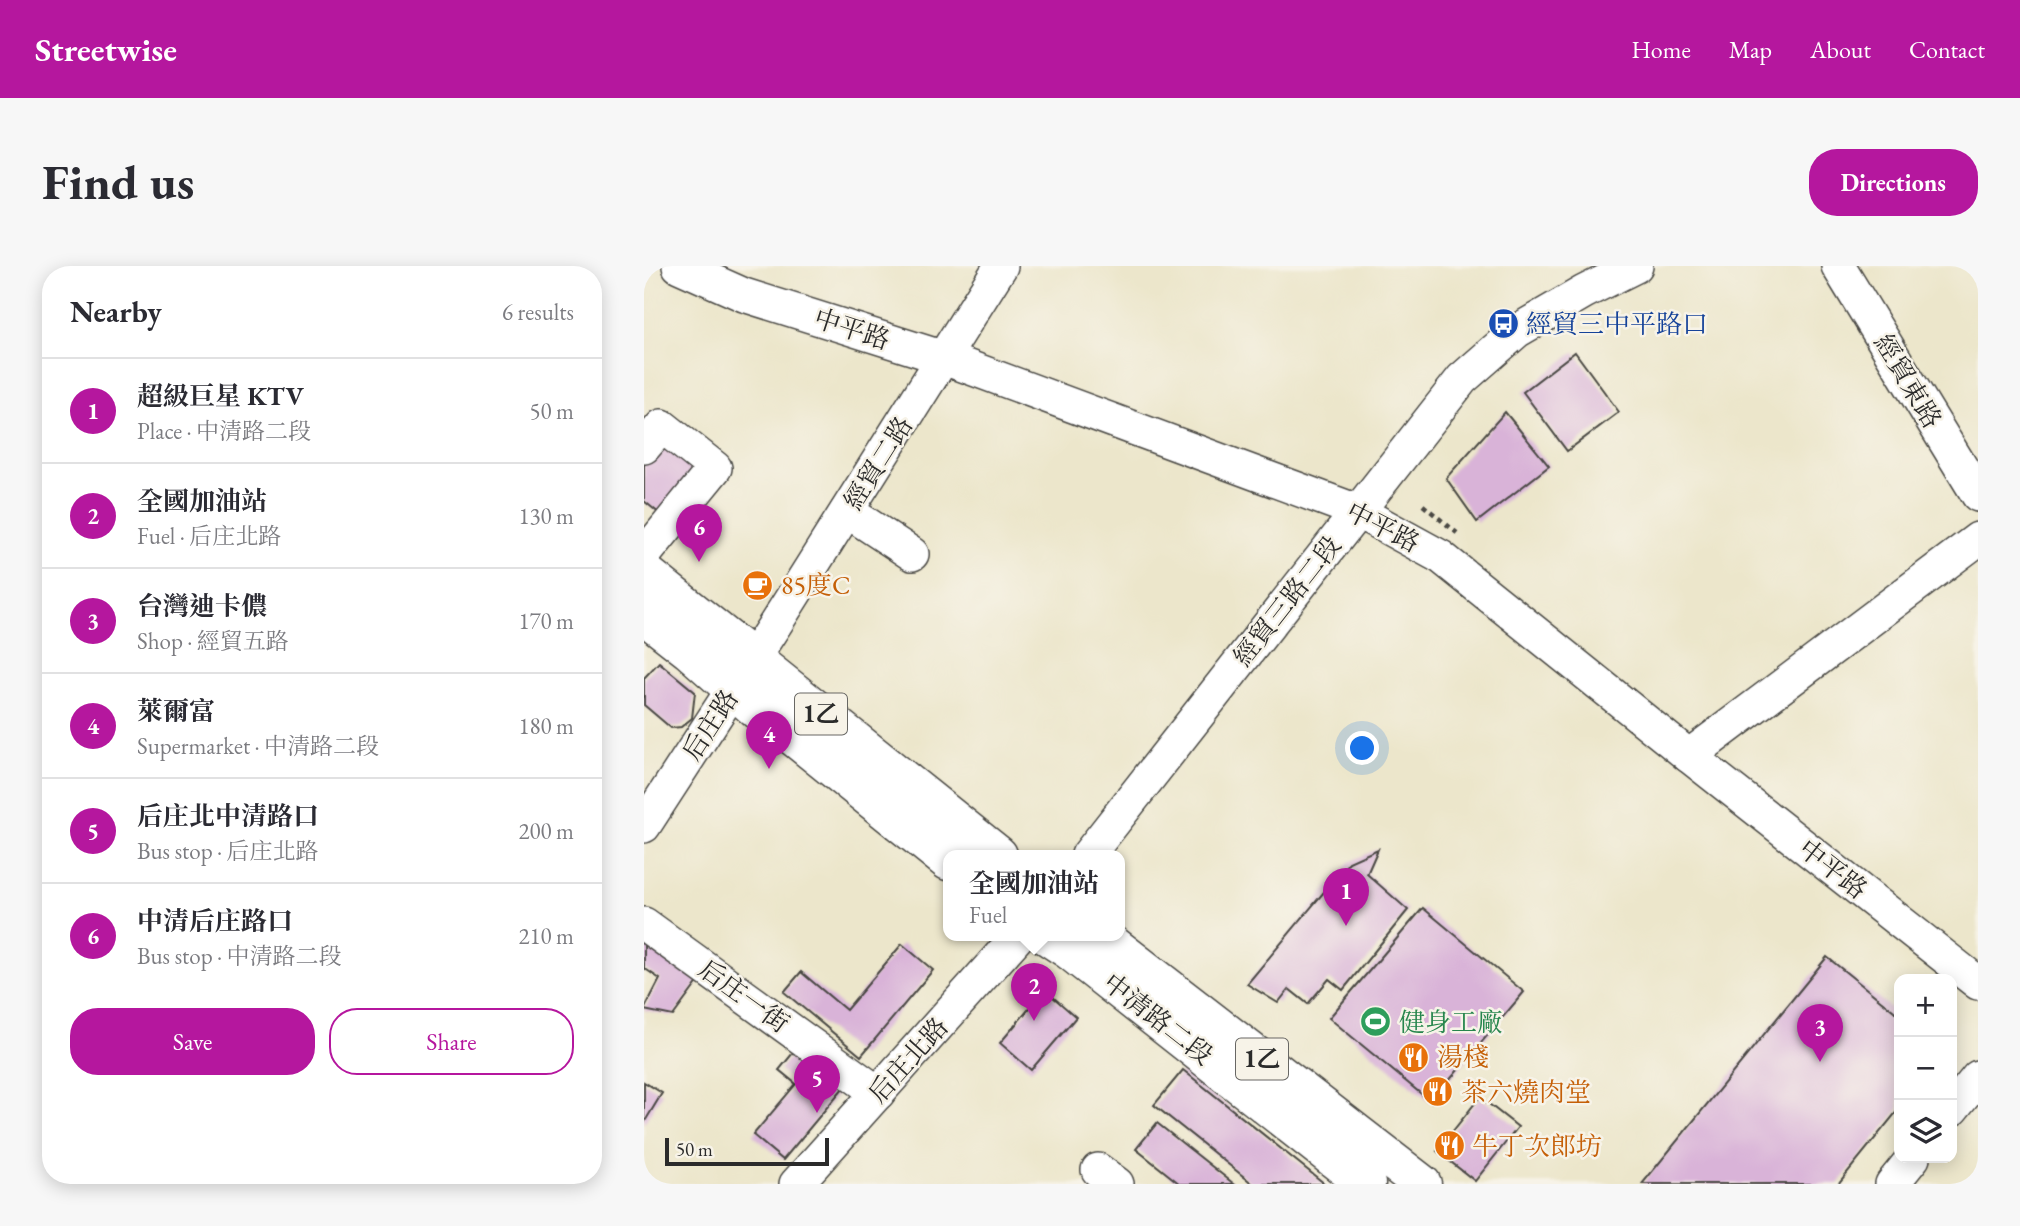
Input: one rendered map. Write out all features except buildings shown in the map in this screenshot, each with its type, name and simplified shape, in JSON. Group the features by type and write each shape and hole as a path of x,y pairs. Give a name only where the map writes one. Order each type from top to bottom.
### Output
{"main road":[{"name":"1乙","path":"644,572 743,674 943,856"},
{"name":"1乙","path":"644,615 690,650 743,674 991,850"},
{"name":"中清路二段","path":"1055,941 1366,1184"},
{"name":"中清路二段","path":"1108,941 1422,1184"}],"street":[{"name":"中平路","path":"679,266 744,295 944,358 1357,511 1441,556 1689,756 1978,983"},
{"name":"經貿二路","path":"743,674 1001,266"},
{"name":"經貿三路二段","path":"1092,850 1462,379 1517,331 1584,292 1636,266"},
{"name":"經貿東路","path":"1838,266 1978,495"},
{"path":"644,447 662,426 715,468 644,555"},
{"path":"847,511 912,554"},
{"path":"1689,756 1978,539"},
{"name":"后庄路","path":"644,826 743,674"},
{"name":"后庄一街","path":"644,923 878,1093"},
{"name":"后庄北路","path":"796,1184 1014,941"},
{"path":"1957,1104 1978,1077"},
{"path":"1892,1184 1909,1163"}],"place":[{"name":"經貿三中平路口","path":"1503,324"},
{"name":"中清后庄路口","path":"699,562"},
{"name":"85度C","path":"758,585"},
{"name":"萊爾富","path":"769,769"},
{"name":"超級巨星 KTV","path":"1346,926"},
{"name":"全國加油站","path":"1034,1021"},
{"name":"健身工廠","path":"1376,1022"},
{"name":"湯棧","path":"1414,1057"},
{"name":"台灣迪卡儂","path":"1820,1062"},
{"name":"茶六燒肉堂","path":"1438,1092"},
{"name":"后庄北中清路口","path":"817,1113"},
{"name":"牛丁次郎坊","path":"1449,1146"}]}
